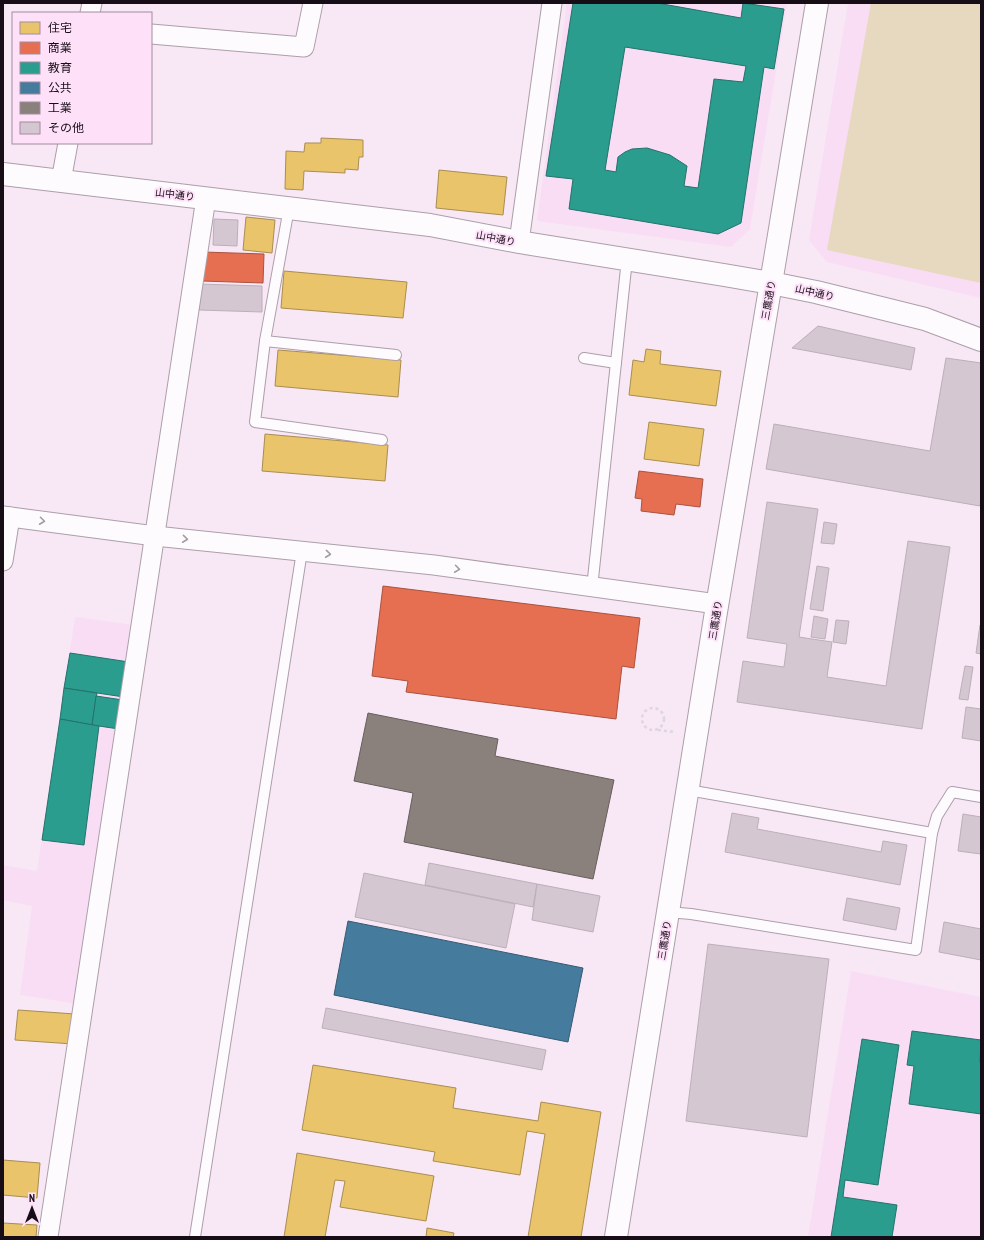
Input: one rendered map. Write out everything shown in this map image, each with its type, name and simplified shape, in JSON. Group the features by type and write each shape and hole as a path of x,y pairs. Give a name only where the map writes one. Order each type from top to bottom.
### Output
{"main road":[{"name":"三鷹通り","path":"616,1237 817,3"},
{"name":"山中通り","path":"3,174 430,225 519,242 771,283 816,292 925,319 981,340"}],"street":[{"path":"152,34 304,47 313,3"},
{"path":"519,242 552,3"},
{"path":"62,181 68,144"},
{"path":"48,1237 206,198"},
{"path":"3,561 6,516 155,536 434,565 592,588 718,604"}],"lane":[{"path":"288,209 288,219 265,341 255,422 382,440"},
{"path":"592,588 627,259"},
{"path":"265,341 396,355"},
{"path":"584,358 616,363"},
{"path":"195,1237 302,551"},
{"path":"688,790 932,833"},
{"path":"668,912 916,950 932,833 937,816 952,792 981,797"}],"path":[{"path":"656,730 662,726 664,720 663,714 659,710 653,708 648,709 643,712 642,717 642,722 645,727 656,730 675,732"}],"shaded area":[{"path":"567,3 787,3 750,229 731,247 537,221"},
{"path":"848,3 981,3 981,298 827,262 809,240"},
{"path":"871,3 981,3 981,283 827,250"},
{"path":"75,617 135,625 79,1004 20,995 32,906 3,900 3,865 37,871"},
{"path":"851,971 981,997 981,1237 808,1237"}],"building: 住宅":[{"path":"321,138 363,140 363,157 359,157 358,170 345,169 345,173 304,171 303,190 285,189 286,151 304,152 305,143 321,143"},
{"path":"439,170 507,177 503,215 436,208"},
{"path":"246,217 275,220 272,253 243,250"},
{"path":"284,271 407,282 403,318 281,308"},
{"path":"646,349 661,351 660,364 721,371 716,406 629,395 633,360 644,362"},
{"path":"278,350 401,360 398,397 275,386"},
{"path":"649,422 704,429 699,466 644,459"},
{"path":"265,434 388,445 385,481 262,471"},
{"path":"18,1010 75,1014 73,1044 15,1040"},
{"path":"313,1065 456,1088 453,1108 538,1121 541,1102 601,1112 581,1237 528,1237 545,1134 527,1131 520,1175 433,1161 435,1152 302,1130"},
{"path":"297,1153 434,1176 426,1221 340,1207 345,1181 335,1180 325,1237 284,1237"},
{"path":"3,1160 40,1163 37,1198 3,1195"},
{"path":"3,1223 37,1225 36,1237 3,1237"},
{"path":"427,1228 454,1233 453,1237 426,1237"}],"building: 商業":[{"path":"203,252 264,254 263,283 202,281"},
{"path":"639,471 703,479 700,507 676,504 674,515 641,511 642,499 635,498"},
{"path":"383,586 640,618 634,668 622,666 616,719 406,692 408,681 372,676"}],"building: 教育":[{"path":"573,3 657,3 741,18 743,3 784,9 774,69 764,67 741,223 718,234 569,209 573,179 546,176","holes":["625,47 746,66 743,82 714,79 698,188 684,186 687,166 670,155 647,148 632,149 618,157 616,172 605,170"]},
{"path":"70,653 129,662 124,697 64,688"},
{"path":"64,688 97,693 92,725 60,719"},
{"path":"96,696 123,700 119,729 92,725"},
{"path":"60,719 99,726 84,845 42,840"},
{"path":"912,1031 981,1040 981,1114 909,1104 914,1066 907,1065"},
{"path":"862,1039 899,1045 878,1185 845,1180 843,1197 897,1205 892,1237 831,1237"}],"building: 公共":[{"path":"348,921 583,968 568,1042 334,995"}],"building: 工業":[{"path":"368,713 498,739 495,756 614,780 593,879 404,842 413,793 354,781"}],"building: その他":[{"path":"214,219 238,220 237,246 213,245"},
{"path":"200,284 262,286 262,312 199,310"},
{"path":"818,326 915,348 911,370 792,348"},
{"path":"946,358 981,363 980,506 766,469 774,424 930,451"},
{"path":"767,502 818,509 799,637 832,642 827,677 886,686 908,541 950,547 922,729 737,702 743,661 784,667 787,644 747,638"},
{"path":"824,522 837,524 834,544 821,543"},
{"path":"817,566 829,568 823,611 810,609"},
{"path":"814,616 828,619 825,639 811,637"},
{"path":"836,620 849,621 846,644 833,642"},
{"path":"980,625 981,626 981,654 976,653"},
{"path":"965,666 973,667 968,700 959,699"},
{"path":"966,707 981,709 981,741 962,738"},
{"path":"732,813 759,818 757,829 881,852 883,841 907,845 900,885 725,852"},
{"path":"963,814 981,817 981,854 958,851"},
{"path":"429,863 537,884 533,907 425,885"},
{"path":"364,873 515,904 506,948 355,917"},
{"path":"537,884 600,896 593,932 532,920"},
{"path":"847,898 900,908 896,930 843,920"},
{"path":"944,922 981,929 981,960 939,952"},
{"path":"708,944 829,959 807,1137 686,1121"},
{"path":"326,1008 546,1050 542,1070 322,1028"}]}
